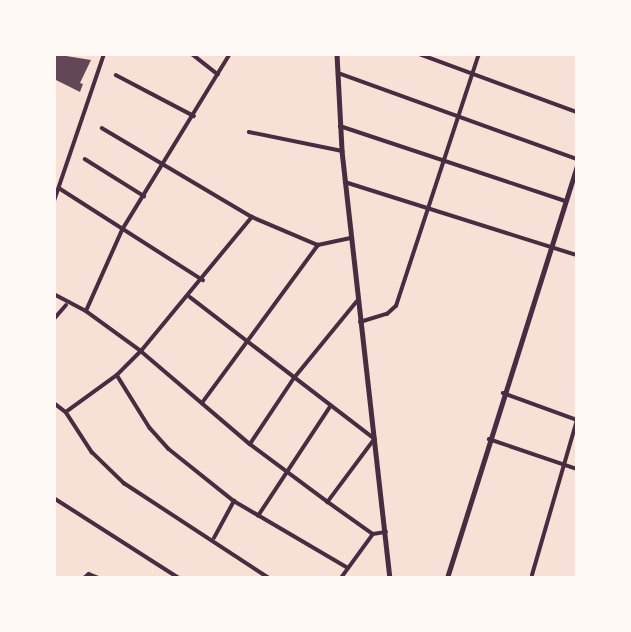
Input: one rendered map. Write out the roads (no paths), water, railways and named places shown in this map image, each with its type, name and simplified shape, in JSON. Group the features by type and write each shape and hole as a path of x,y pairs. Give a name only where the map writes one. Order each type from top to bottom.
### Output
{"street":[{"path":"54,201 104,54"},
{"path":"192,54 218,74"},
{"path":"86,311 122,230 166,164 230,54"},
{"path":"337,54 342,152 357,301 390,578"},
{"path":"419,54 577,112"},
{"path":"360,322 387,314 396,306 479,54"},
{"path":"338,73 577,159"},
{"path":"116,75 194,116"},
{"path":"340,126 566,201"},
{"path":"102,128 252,217 318,246 351,238"},
{"path":"249,132 342,152"},
{"path":"85,159 144,196"},
{"path":"447,578 503,393 577,165"},
{"path":"345,182 429,206 577,255"},
{"path":"59,188 203,280"},
{"path":"66,412 117,375 141,351 190,297 252,217"},
{"path":"202,403 318,246"},
{"path":"54,294 66,304 86,311 141,351 250,444 328,502 373,534 386,532"},
{"path":"190,297 375,439"},
{"path":"250,444 294,378 357,301"},
{"path":"54,319 66,304"},
{"path":"117,375 159,439 234,501 348,568"},
{"path":"503,393 577,420 562,464 532,575"},
{"path":"54,403 66,412 92,452 124,483 214,538 269,578"},
{"path":"258,516 331,406"},
{"path":"328,502 375,439"},
{"path":"489,439 577,469"},
{"path":"54,498 180,578"},
{"path":"214,538 234,501"},
{"path":"341,578 373,534"},
{"path":"83,578 89,574 99,578"}]}
